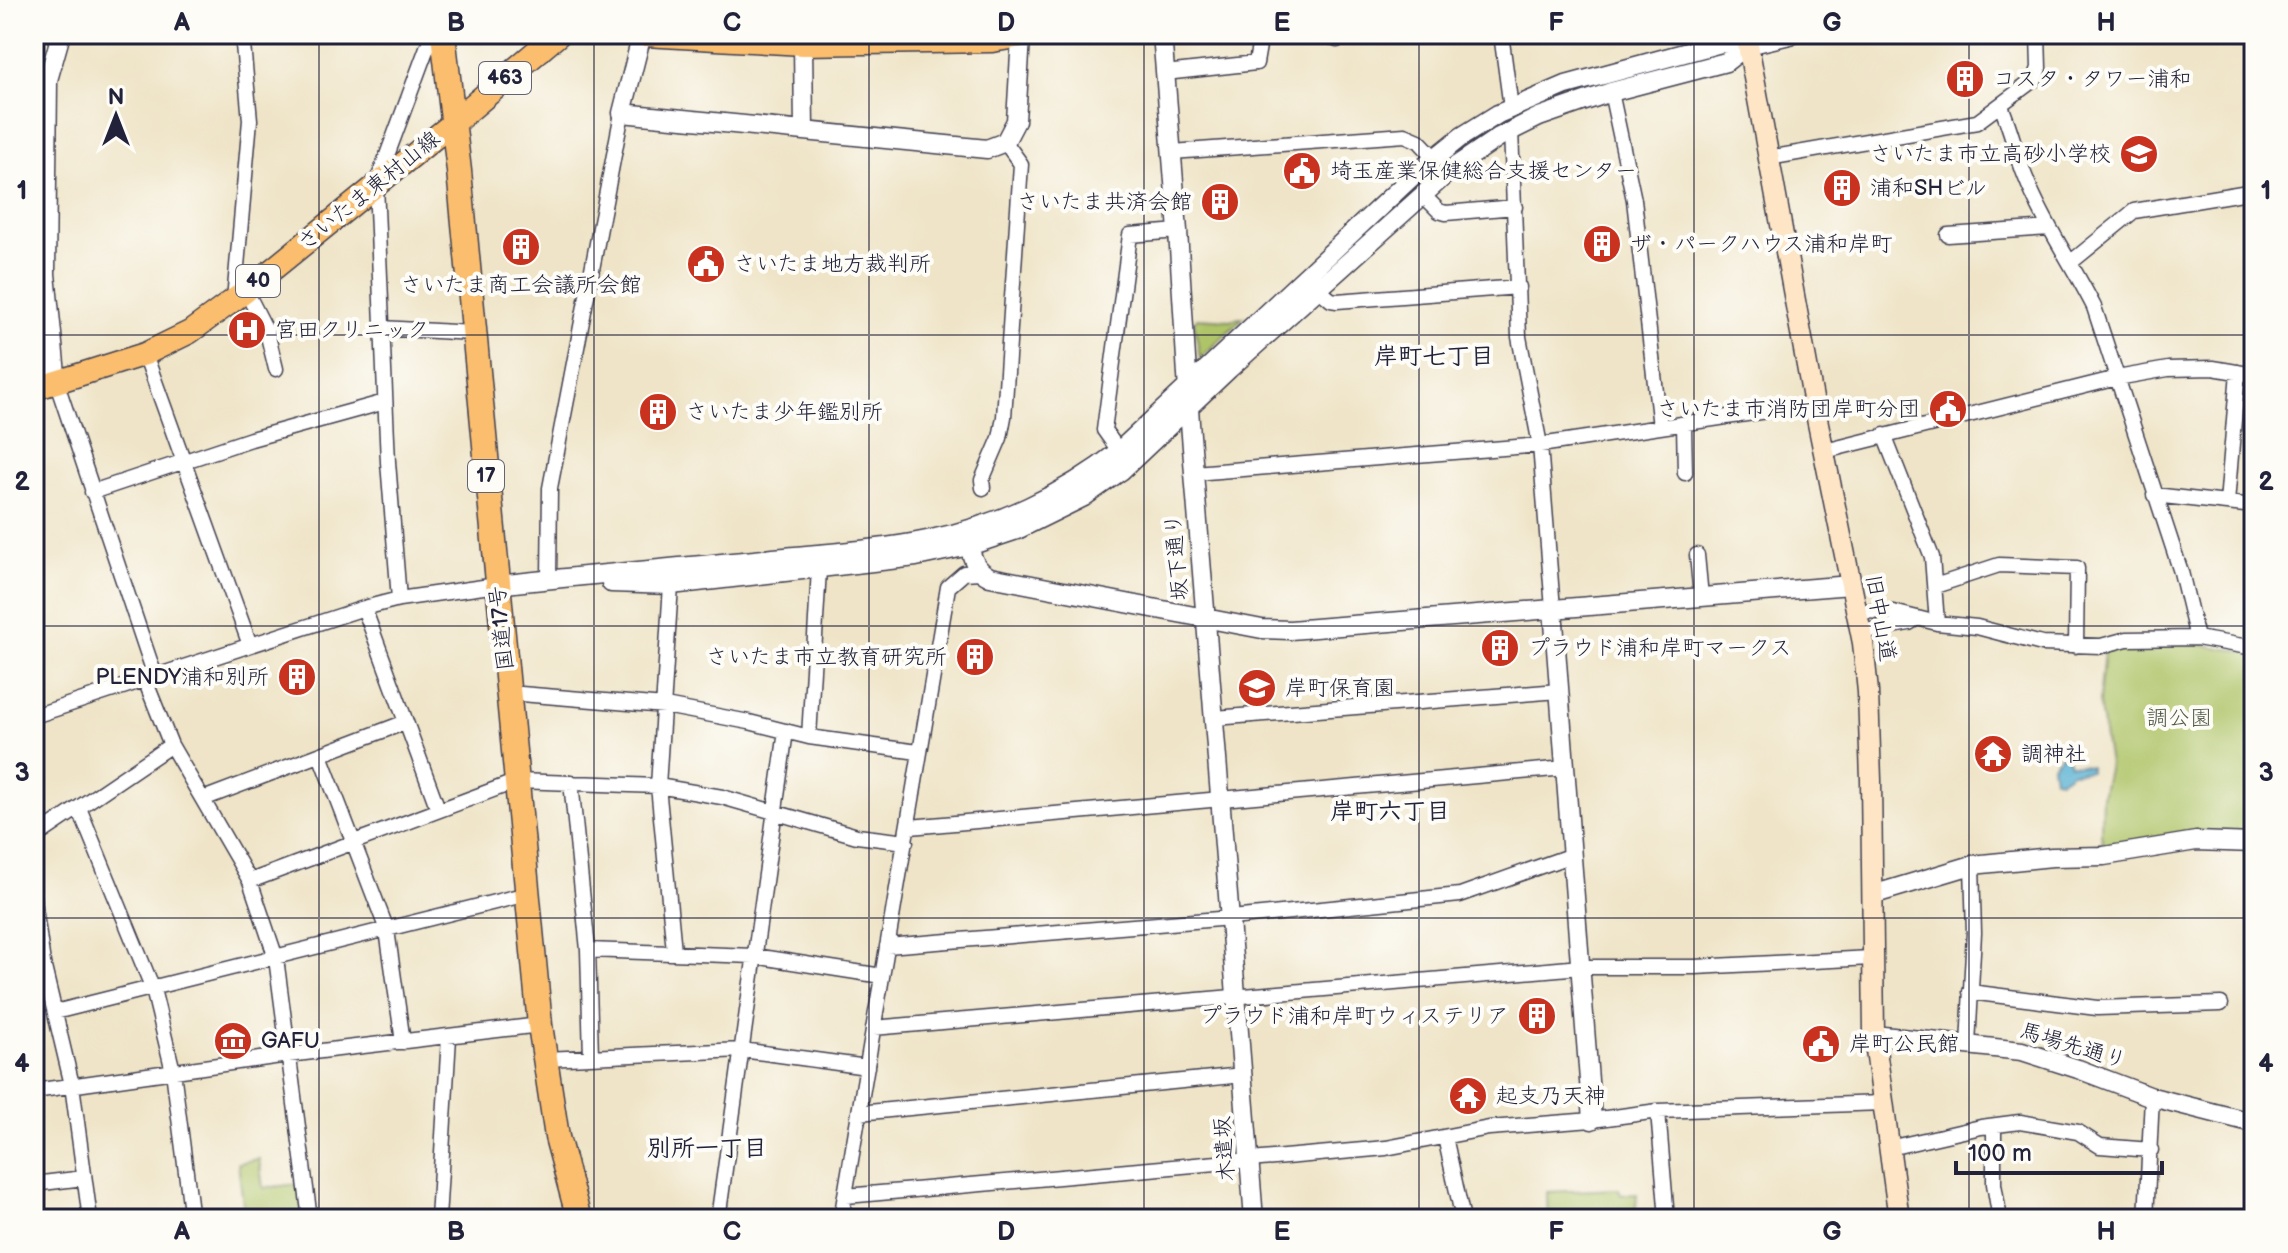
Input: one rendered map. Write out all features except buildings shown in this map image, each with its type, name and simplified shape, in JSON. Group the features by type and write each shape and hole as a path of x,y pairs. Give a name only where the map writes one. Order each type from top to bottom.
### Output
{"highway":[{"name":"国道17号","path":"443,34 540,1025 557,1137 579,1219"},
{"name":"463","path":"453,123 558,34"},
{"path":"644,34 803,43 992,40 1024,35"}],"main road":[{"name":"旧中山道","path":"1747,40 1814,404 1861,632 1868,692 1874,1035 1899,1219"},
{"name":"さいたま東村山線","path":"34,389 145,354 190,332 240,296 453,123"}],"street":[{"path":"61,34 48,80 47,125 46,274 57,384 171,745 250,881 276,958 310,1219"},
{"path":"242,34 250,120 240,296 267,332 276,369"},
{"path":"399,599 385,402 376,185 432,34"},
{"path":"549,579 552,476 622,113 644,34"},
{"name":"坂下通り","path":"1162,34 1243,1075"},
{"path":"1165,73 1256,63 1261,34"},
{"path":"1326,34 1337,40 1348,34"},
{"path":"1501,34 1511,108"},
{"path":"549,579 671,585 916,557 969,546 1017,530 1084,497 1121,471 1274,304 1461,137 1511,108 1607,72 1721,43 1794,34"},
{"path":"1768,158 1977,122 2032,83 2038,74 2038,34"},
{"path":"622,113 987,149 1005,142 1016,121 1024,35"},
{"path":"34,716 399,599 549,579 927,540 970,529 1019,511 1067,486 1188,398 1318,289 1453,168 1511,130 1568,105 1726,62 1747,40"},
{"path":"803,43 804,131"},
{"path":"1611,92 1634,200 1660,427"},
{"path":"2001,106 2025,176 2094,307 2181,572 2197,638"},
{"path":"1511,130 1519,337 1540,445 1592,1120"},
{"path":"1172,152 1405,135 1419,141 1435,158"},
{"path":"983,488 982,480 1000,438 1004,417 1020,190 1021,164 1005,142"},
{"path":"2070,263 2134,211 2254,191"},
{"path":"1423,195 1434,207 1446,213 1515,207"},
{"path":"1948,235 2050,228"},
{"path":"1119,451 1104,430 1130,235 1178,231"},
{"path":"1318,289 1337,301 1519,287"},
{"path":"381,328 473,333"},
{"path":"145,354 250,645"},
{"path":"1825,451 2117,378 2168,369 2213,368 2254,375"},
{"path":"2227,503 2238,372"},
{"path":"92,492 251,439 385,402"},
{"path":"1194,473 1540,445 1814,404"},
{"path":"1684,424 1685,473"},
{"path":"1884,435 1932,557 1937,623"},
{"path":"2154,495 2254,506"},
{"path":"969,546 980,572 990,577 1262,629 1290,630 1851,585"},
{"path":"1697,555 1701,597"},
{"path":"1935,586 1999,565 2077,568 2076,646"},
{"path":"809,737 819,569"},
{"path":"841,1219 948,587 964,573 980,572"},
{"path":"671,585 658,786 674,951"},
{"path":"364,608 438,809"},
{"path":"1857,611 1893,612 1937,623 1977,627 2042,644 2101,646 2127,639 2197,638 2254,648"},
{"path":"1861,632 1909,623 1917,618"},
{"path":"1215,718 1559,691"},
{"path":"509,693 665,706 809,737 918,752"},
{"path":"203,799 406,722"},
{"path":"718,1219 786,731"},
{"path":"34,838 171,745"},
{"path":"320,755 387,930 403,1042"},
{"path":"250,881 517,781 658,786 722,797 857,836 908,834 1222,800 1566,768"},
{"path":"571,782 588,950 591,1056"},
{"path":"79,808 153,989 173,1071 192,1219"},
{"path":"1872,895 1972,865 2052,857 2104,856 2196,841 2254,843"},
{"path":"887,946 1231,918 1460,895 1572,855"},
{"path":"1968,1045 1974,933 1972,865"},
{"path":"55,1012 527,894"},
{"path":"34,900 43,963 72,1085 90,1219"},
{"path":"588,950 754,956 882,976"},
{"path":"873,1028 1581,967 1695,967 1871,958"},
{"path":"1970,992 2097,1008 2221,1004"},
{"path":"34,1091 288,1055 540,1025"},
{"name":"馬場先通り","path":"1874,1035 2022,1051 2152,1097 2254,1123"},
{"path":"438,1219 449,1037"},
{"path":"545,1059 742,1050 867,1067"},
{"path":"859,1113 1243,1075"},
{"name":"木遣坂","path":"1243,1075 1254,1219"},
{"path":"2146,1219 2152,1097"},
{"path":"846,1196 1386,1148 1489,1128 1658,1111 1883,1103"},
{"path":"1658,1111 1667,1219"},
{"path":"1889,1148 2020,1122 2078,1132 2100,1146 2151,1150"},
{"path":"1994,1126 1994,1184 2000,1219"},
{"path":"1445,1137 1463,1219"},
{"path":"34,1184 84,1178"}],"green space":[{"path":"1244,317 1200,358 1194,322 1197,318 1231,320"},
{"name":"調公園","path":"2189,643 2254,653 2254,839 2104,849 2101,834 2102,797 2109,764 2099,702 2104,651 2126,646"},
{"path":"259,1159 263,1188 298,1184 303,1219 245,1219 238,1163"},
{"path":"1619,1189 1621,1195 1637,1194 1635,1219 1548,1219 1547,1192"}],"water":[{"path":"2061,755 2067,756 2070,764 2090,766 2090,771 2072,772 2060,780 2054,779 2052,766"}],"place":[{"name":"コスタ・タワー浦和","path":"1965,79"},
{"name":"さいたま市立高砂小学校","path":"2139,154"},
{"name":"埼玉産業保健総合支援センター","path":"1302,171"},
{"name":"浦和SHビル","path":"1842,188"},
{"name":"さいたま共済会館","path":"1220,202"},
{"name":"ザ・パークハウス浦和岸町","path":"1602,244"},
{"name":"さいたま商工会議所会館","path":"521,247"},
{"name":"さいたま地方裁判所","path":"706,264"},
{"name":"宮田クリニック","path":"247,330"},
{"name":"さいたま市消防団岸町分団","path":"1948,409"},
{"name":"さいたま少年鑑別所","path":"658,412"},
{"name":"プラウド浦和岸町マークス","path":"1500,648"},
{"name":"さいたま市立教育研究所","path":"975,657"},
{"name":"PLENDY浦和別所","path":"297,677"},
{"name":"岸町保育園","path":"1257,688"},
{"name":"調神社","path":"1993,754"},
{"name":"プラウド浦和岸町ウィステリア","path":"1537,1016"},
{"name":"GAFU","path":"233,1041"},
{"name":"岸町公民館","path":"1821,1044"},
{"name":"起支乃天神","path":"1468,1096"}],"district":[{"name":"岸町七丁目","path":"1434,356"},
{"name":"岸町六丁目","path":"1390,811"},
{"name":"別所一丁目","path":"707,1148"}]}
